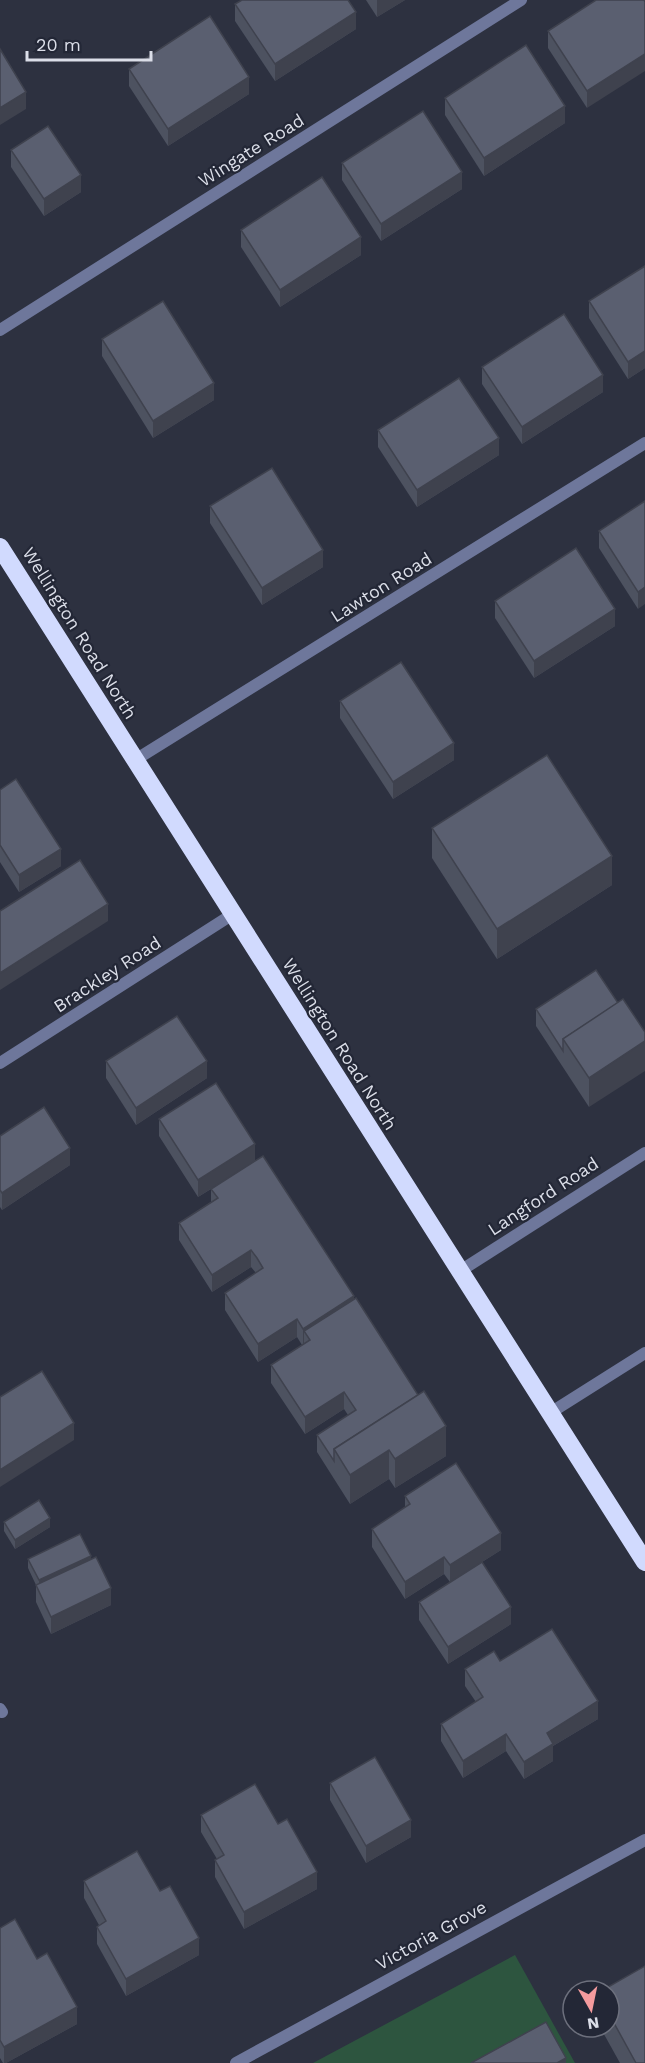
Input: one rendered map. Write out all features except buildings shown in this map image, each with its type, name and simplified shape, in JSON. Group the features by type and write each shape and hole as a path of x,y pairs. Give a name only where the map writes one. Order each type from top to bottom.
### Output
{"highway":[{"name":"Wellington Road North","path":"0,547 645,1562"}],"street":[{"name":"Wingate Road","path":"0,330 521,0"},
{"name":"Lawton Road","path":"135,760 645,443"},
{"name":"Brackley Road","path":"0,1063 233,914"},
{"name":"Langford Road","path":"460,1271 645,1153"},
{"path":"550,1413 645,1353"},
{"name":"Victoria Grove","path":"236,2063 645,1840"}],"green space":[{"path":"515,1955 575,2063 313,2063"}]}
